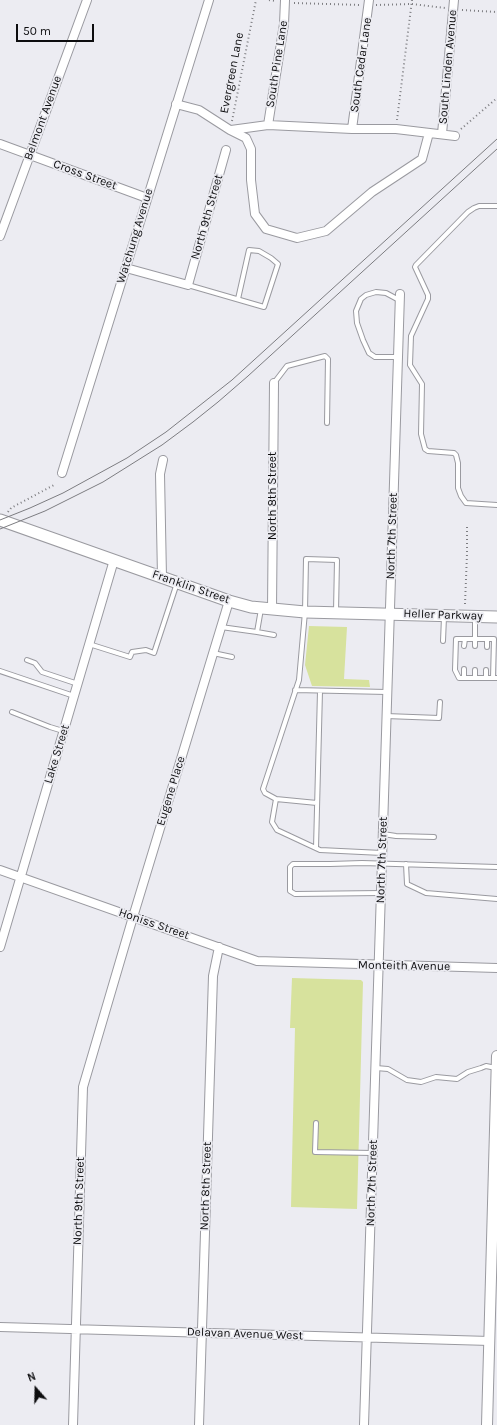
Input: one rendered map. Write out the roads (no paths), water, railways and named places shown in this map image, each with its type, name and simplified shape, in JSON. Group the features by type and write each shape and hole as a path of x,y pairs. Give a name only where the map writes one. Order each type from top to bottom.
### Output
{"main road":[{"name":"Franklin Street","path":"0,520 229,601 267,609 305,612 389,614"},
{"name":"Heller Parkway","path":"389,614 497,617"}],"street":[{"name":"Belmont Avenue","path":"0,236 87,0"},
{"name":"Watchung Avenue","path":"62,473 209,0"},
{"name":"South Cedar Lane","path":"352,129 369,0"},
{"name":"South Linden Avenue","path":"442,134 454,0"},
{"name":"South Pine Lane","path":"268,125 284,24 285,1"},
{"path":"176,104 199,110 230,130 246,138 251,150 251,180 255,214 266,229 297,238 326,231 372,192 422,159 429,133"},
{"path":"230,130 268,125 352,129 396,129 455,136"},
{"name":"Cross Street","path":"0,144 147,198"},
{"name":"North 9th Street","path":"188,285 226,150"},
{"path":"126,268 188,285"},
{"name":"North 7th Street","path":"364,1425 400,297"},
{"name":"North 8th Street","path":"267,609 274,383"},
{"path":"162,460 160,474 162,577"},
{"name":"Lake Street","path":"0,947 114,560"},
{"name":"Eugene Place","path":"114,982 229,601"},
{"name":"Honiss Street","path":"0,870 257,961 311,963"},
{"name":"North 8th Street","path":"199,1425 213,976 219,947"},
{"name":"Monteith Avenue","path":"311,963 497,968"},
{"name":"North 9th Street","path":"73,1425 82,1092 114,982"},
{"path":"487,1425 497,1056"},
{"name":"Delavan Avenue West","path":"0,1327 490,1341"}],"lane":[{"path":"497,206 479,206 468,212 416,265 415,267 428,295 428,299 412,336 410,364 422,384 421,440 425,449 428,451 454,453 456,455 458,458 458,488 466,503 497,505"},
{"path":"188,285 238,300 264,307 278,264 259,251 249,250 238,300"},
{"path":"398,357 375,356 369,353 357,324 356,312 361,299 366,295 376,292 400,297"},
{"path":"274,383 287,366 325,356 328,360 327,423"},
{"path":"317,803 276,799 265,793 263,789 298,680 305,612 306,559 337,560 336,612"},
{"path":"89,644 130,657 132,652 146,650 154,653 177,583"},
{"path":"256,632 267,609"},
{"path":"443,641 444,615"},
{"path":"475,616 475,646"},
{"path":"222,627 274,635"},
{"path":"456,639 475,639 494,639 495,678 459,678 456,670 456,639"},
{"path":"464,646 465,639"},
{"path":"487,639 487,647"},
{"path":"213,653 232,657"},
{"path":"27,660 35,663 42,672 78,684"},
{"path":"464,669 464,678"},
{"path":"475,670 475,678"},
{"path":"486,670 486,678"},
{"path":"0,672 74,696"},
{"path":"295,690 387,692"},
{"path":"316,848 320,691"},
{"path":"386,716 439,718 440,702"},
{"path":"12,712 64,731"},
{"path":"276,799 272,822 277,830 320,850 382,853"},
{"path":"382,834 434,837"},
{"path":"381,893 295,894 290,891 290,867 293,864 382,863 497,867"},
{"path":"406,864 408,884 426,892 497,899"},
{"path":"375,1068 388,1069 407,1080 421,1082 436,1077 457,1079 468,1072 486,1066 497,1068"},
{"path":"316,1123 315,1152 372,1153"}],"tram line":[{"path":"0,520 63,493 127,458 166,432 232,380 497,139"},
{"path":"0,529 45,511 103,482 162,445 193,422 248,376 497,149"}]}
